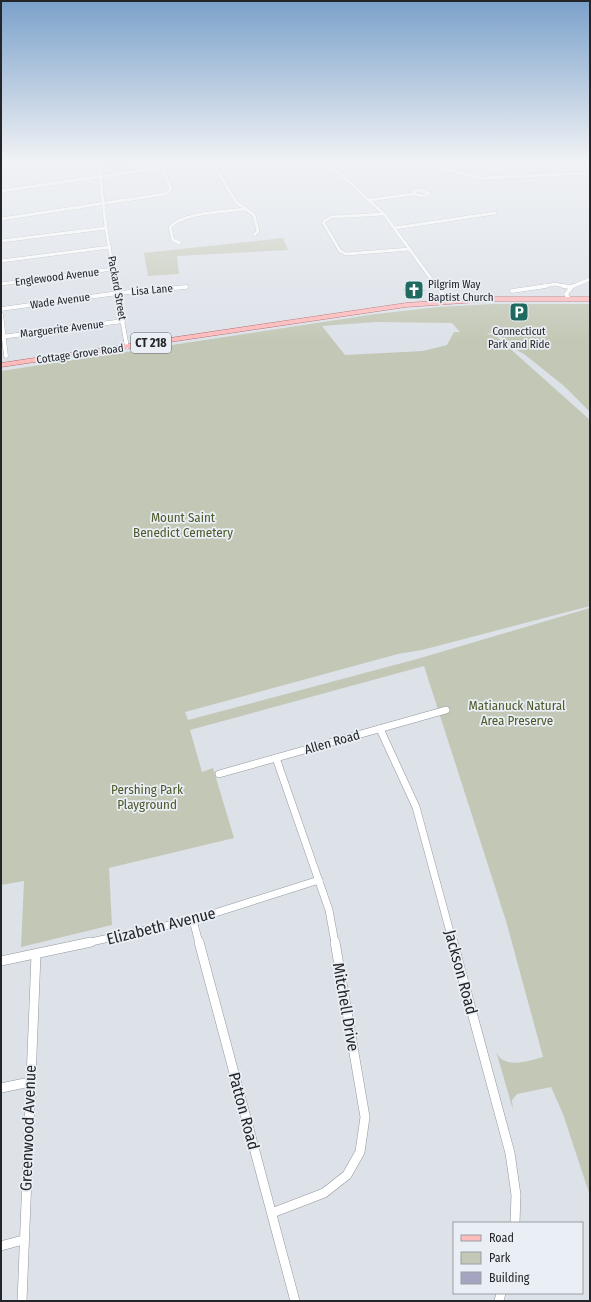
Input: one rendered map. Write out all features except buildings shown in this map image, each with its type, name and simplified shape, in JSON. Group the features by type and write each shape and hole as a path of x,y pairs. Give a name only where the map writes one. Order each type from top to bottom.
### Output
{"main road":[{"name":"CT 218","path":"448,302 492,299 590,299"},
{"name":"Cottage Grove Road","path":"1,365 302,320 404,306 448,302"}],"street":[{"name":"Packard Street","path":"105,220 128,347"},
{"path":"179,220 173,222 170,227 173,240 180,243"},
{"path":"254,236 258,230 255,220"},
{"path":"327,220 323,222 340,251 346,254 410,249"},
{"path":"389,220 448,302"},
{"path":"395,228 450,220"},
{"path":"1,241 106,228"},
{"path":"1,261 110,247"},
{"name":"Englewood Avenue","path":"1,284 113,269"},
{"path":"569,299 566,294 570,287 578,282 590,279"},
{"path":"512,291 555,284 570,287"},
{"name":"Lisa Lane","path":"118,293 186,287"},
{"name":"Wade Avenue","path":"1,309 118,293"},
{"path":"1,314 2,337 6,356"},
{"name":"Marguerite Avenue","path":"2,337 123,321"},
{"name":"Allen Road","path":"219,774 446,710"},
{"name":"Jackson Road","path":"380,728 416,807 510,1153 516,1195 515,1222"},
{"name":"Mitchell Drive","path":"272,1213 324,1193 347,1175 360,1152 365,1117 329,910 276,758"},
{"name":"Elizabeth Avenue","path":"1,961 193,920 319,880"},
{"name":"Patton Road","path":"193,920 295,1301"},
{"name":"Greenwood Avenue","path":"22,1301 23,1240 36,954"},
{"path":"1,1088 30,1082"},
{"path":"1,1246 23,1240"}],"green space":[{"path":"283,238 288,250 177,256 179,274 148,276 144,253"},
{"name":"Mount Saint Benedict Cemetery","path":"494,304 590,304 590,412 564,386 524,354 510,346 501,336 494,332 486,334 495,335 590,420 590,606 422,650 398,654 185,712 188,720 417,659 590,608 590,1196 563,1114 551,1087 517,1094 512,1100 513,1110 496,1051 499,1057 504,1061 516,1063 543,1057 506,921 424,666 190,730 202,772 213,768 234,838 109,868 112,925 21,947 24,881 1,885 1,371 376,314 438,307","holes":["376,322 452,323 460,332 454,332 447,345 423,351 345,355 322,326"]}],"place":[{"name":"Pilgrim Way Baptist Church","path":"414,290"},
{"name":"Connecticut Park and Ride","path":"519,312"}],"park label":[{"name":"Matianuck Natural Area Preserve","path":"517,712"},
{"name":"Pershing Park Playground","path":"147,796"}]}
